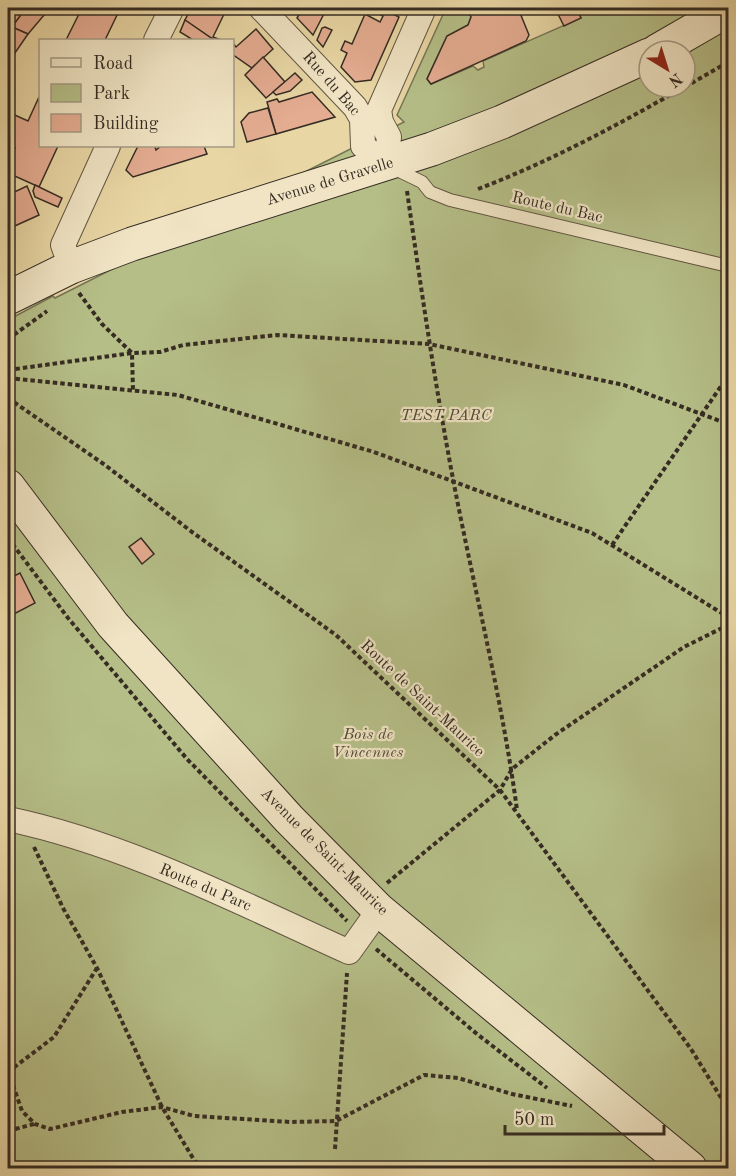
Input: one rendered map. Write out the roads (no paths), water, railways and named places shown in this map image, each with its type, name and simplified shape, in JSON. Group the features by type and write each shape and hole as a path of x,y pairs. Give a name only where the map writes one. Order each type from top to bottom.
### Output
{"main road":[{"path":"678,39 729,10"},
{"name":"Avenue de Gravelle","path":"8,298 75,280 198,222 396,176 502,122 637,60"},
{"name":"Avenue de Saint-Maurice","path":"8,486 113,625 289,819 364,924 690,1168"}],"street":[{"path":"156,39 172,8"},
{"name":"Rue du Bac","path":"261,8 369,111"},
{"path":"396,176 389,137 381,122 369,111 424,8"},
{"path":"75,280 63,245 108,147"},
{"name":"Route du Parc","path":"15,821 135,858 220,893 364,924"}],"lane":[{"name":"Route du Bac","path":"396,176 422,182 430,192 450,200 729,266"}],"park label":[{"name":"TEST PARC","path":"446,416"},
{"name":"Bois de Vincennes","path":"368,744"}]}
